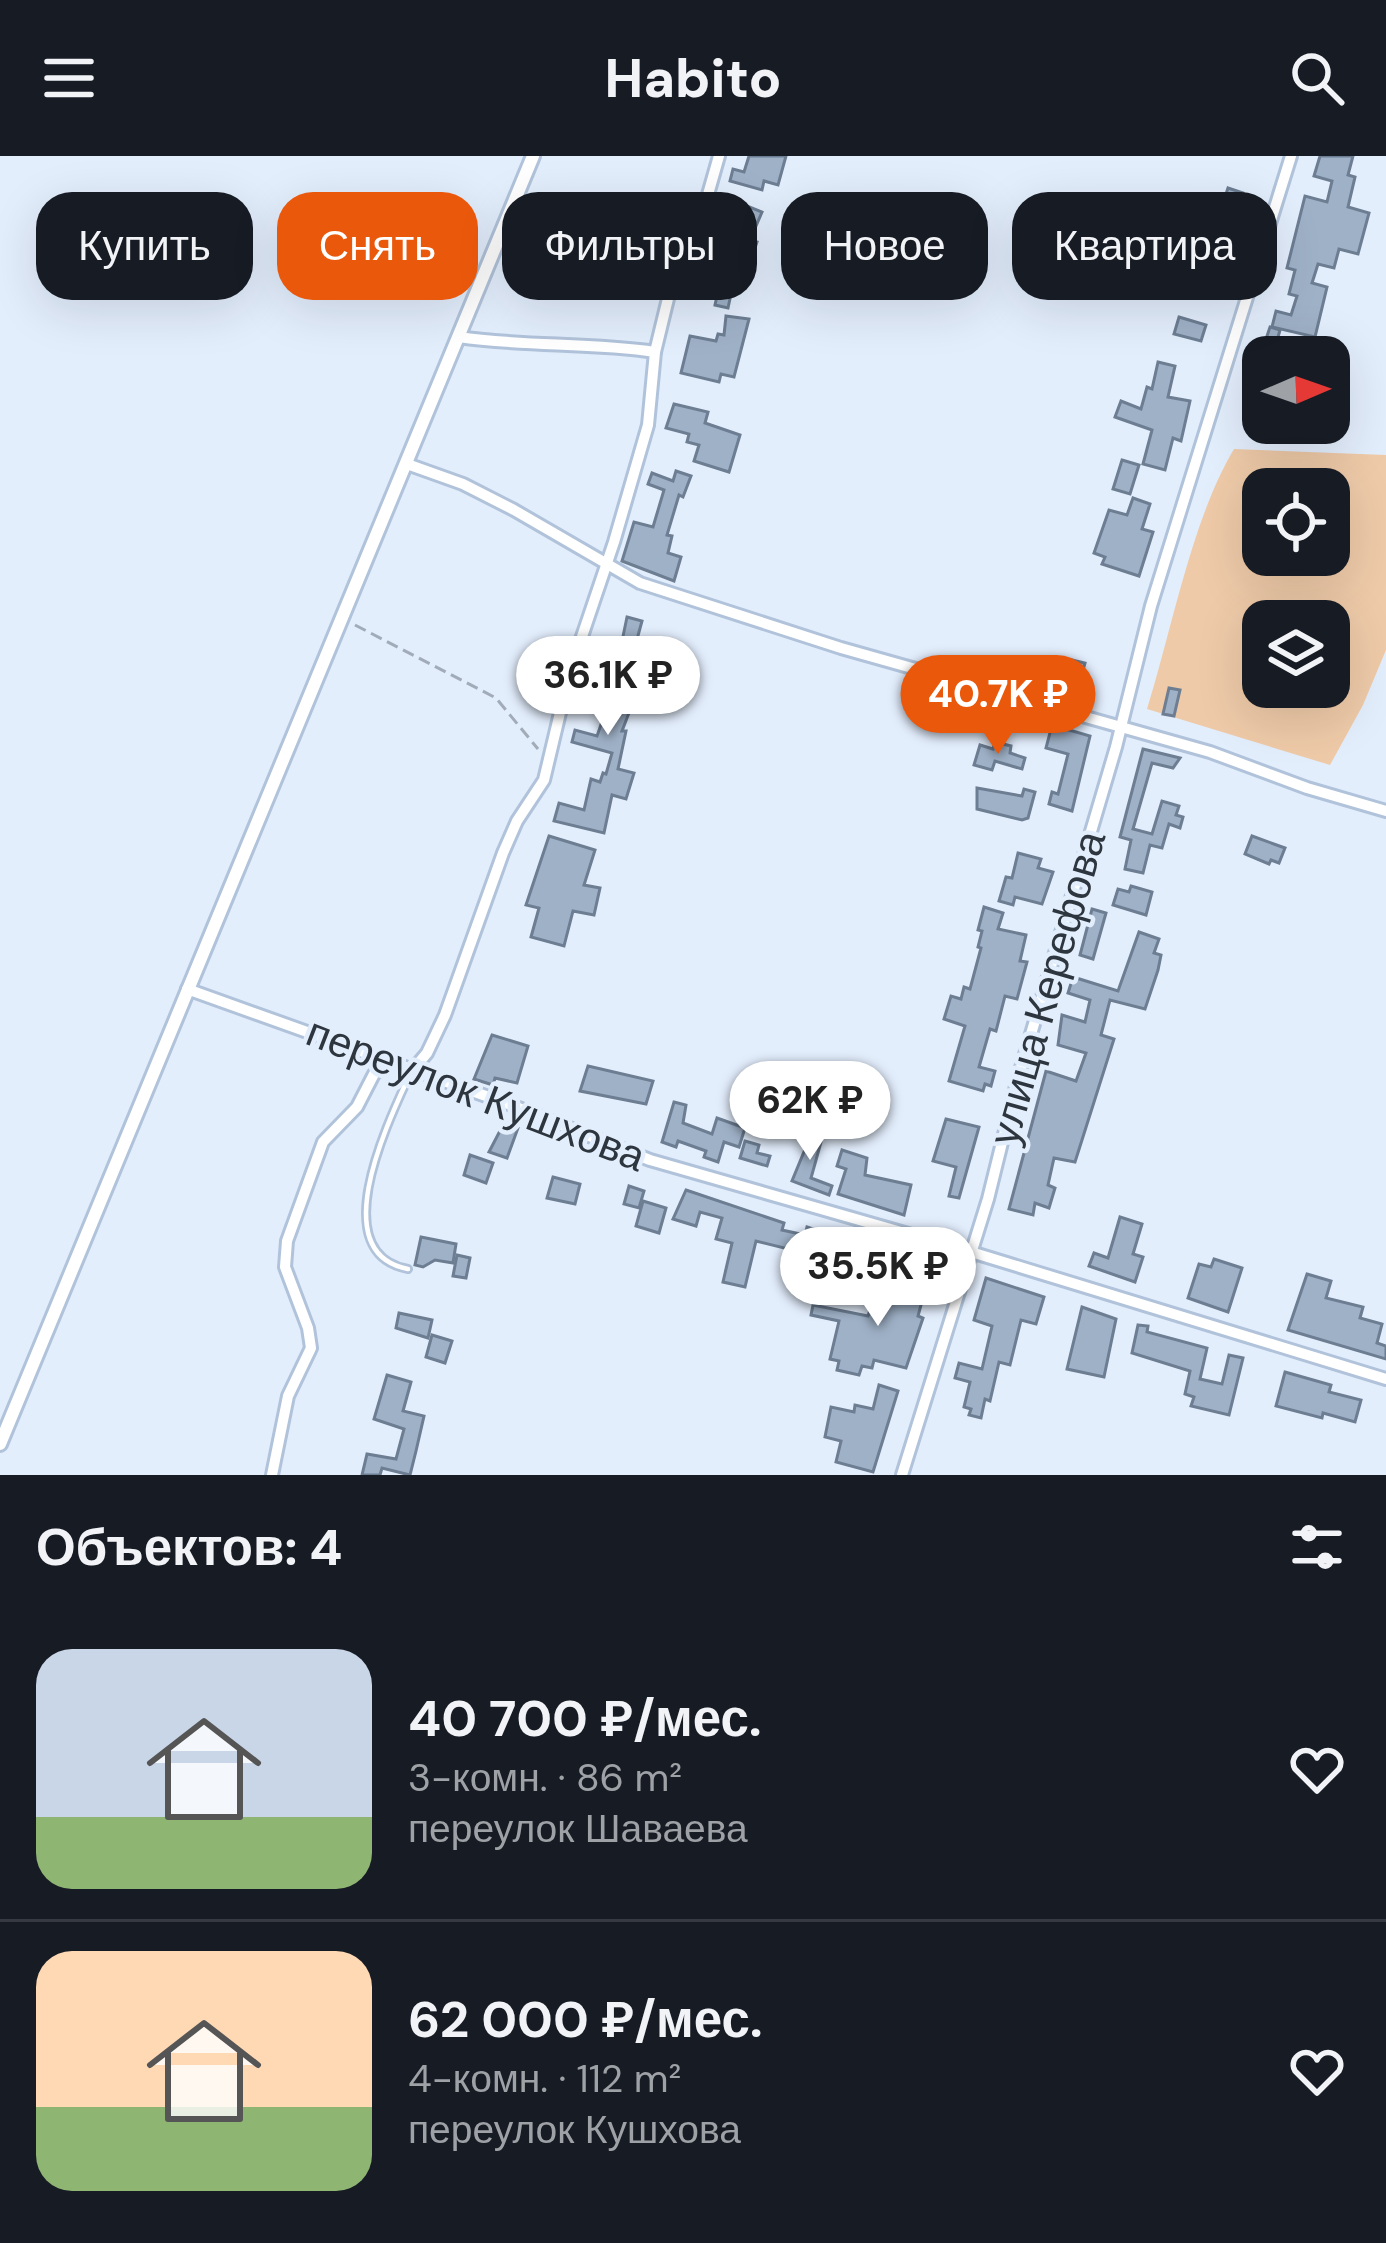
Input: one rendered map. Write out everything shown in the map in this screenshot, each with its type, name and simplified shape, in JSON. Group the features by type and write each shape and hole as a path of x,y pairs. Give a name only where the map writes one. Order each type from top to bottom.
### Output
{"street":[{"path":"0,1444 533,156"},
{"path":"411,1072 427,1053 454,995 517,821 538,793 569,675 651,411 655,352 674,274 699,226 719,156"},
{"name":"улица Керефова","path":"902,1475 971,1252 1150,606 1291,156"},
{"path":"459,338 655,352"},
{"path":"407,464 463,484 514,510 640,583 1386,811"},
{"name":"переулок Кушхова","path":"187,989 650,1160 1386,1379"},
{"path":"272,1475 288,1396 310,1348 308,1328 285,1267 287,1241 323,1142 357,1107 374,1074 389,1062"}],"lane":[{"path":"408,1269 385,1263 376,1252 366,1212 377,1154 411,1072"}],"path":[{"path":"343,619 496,698 549,759"}],"shaded area":[{"path":"1234,449 1386,455 1386,650 1330,765 1147,709 1206,508"}],"building":[{"path":"749,156 786,156 778,185 764,181 762,190 730,181 733,169 744,172"},
{"path":"1320,156 1353,156 1348,175 1355,177 1348,207 1369,213 1358,254 1339,249 1334,268 1318,264 1312,283 1327,287 1315,336 1311,336 1272,327 1276,311 1291,315 1297,296 1289,294 1295,270 1287,268 1305,196 1327,202 1332,181 1314,176"},
{"path":"726,316 749,319 734,377 721,374 719,382 681,373 690,336 716,341 718,334 724,335"},
{"path":"1179,317 1206,325 1201,341 1174,334"},
{"path":"1158,362 1175,366 1168,397 1190,401 1181,441 1173,438 1165,470 1143,464 1152,430 1115,417 1121,401 1141,409"},
{"path":"674,404 708,412 705,423 740,435 729,472 694,461 699,445 687,442 689,434 666,428"},
{"path":"1122,460 1139,465 1130,494 1113,489"},
{"path":"676,471 691,476 683,497 679,495 667,535 672,536 668,553 681,557 674,581 622,561 634,522 653,527 664,490 648,484 652,473 673,481"},
{"path":"1133,498 1150,504 1142,529 1153,532 1139,576 1102,564 1105,557 1094,553 1109,510 1127,515"},
{"path":"627,617 642,621 633,654 639,656 630,684 639,687 622,731 626,731 618,769 634,773 626,799 612,795 604,833 554,821 559,803 584,810 591,779 600,782 606,774 612,753 572,742 575,730 597,736 611,696 586,689 590,673 614,680"},
{"path":"1072,660 1085,663 1076,695 1064,692"},
{"path":"1169,688 1180,690 1174,716 1163,714"},
{"path":"1052,725 1090,736 1072,811 1049,804 1052,792 1058,794 1068,754 1046,748"},
{"path":"995,742 1011,746 1010,753 1025,758 1022,769 995,761 992,770 974,765 980,745 993,749"},
{"path":"1143,749 1180,758 1173,768 1152,763 1133,829 1152,834 1162,801 1179,806 1176,815 1183,817 1180,828 1169,824 1162,848 1150,845 1143,873 1125,869 1131,840 1120,837"},
{"path":"977,788 1022,796 1024,789 1035,792 1028,818 977,809"},
{"path":"549,836 595,850 584,885 600,888 594,915 573,911 564,946 531,937 539,908 526,905"},
{"path":"1252,836 1285,848 1279,863 1245,854"},
{"path":"1018,853 1041,859 1038,868 1053,872 1042,904 1015,897 1013,905 999,901 1006,877 1012,878"},
{"path":"1131,886 1152,892 1146,915 1113,905 1118,889 1129,892"},
{"path":"984,907 1003,913 998,929 1026,935 1020,961 1027,962 1017,999 1005,996 996,1031 990,1029 979,1067 995,1071 991,1086 985,1084 983,1091 949,1081 965,1026 944,1019 951,996 961,999 964,987 970,989 981,948 982,931 978,930"},
{"path":"1092,909 1106,913 1093,959 1080,955"},
{"path":"1139,932 1159,939 1154,953 1161,955 1158,970 1145,1009 1110,1000 1101,1035 1114,1039 1075,1162 1054,1158 1048,1185 1055,1188 1049,1208 1035,1203 1033,1215 1009,1209 1046,1071 1076,1081 1086,1053 1058,1045 1062,1015 1085,1022 1090,1000 1068,993 1073,977 1118,991"},
{"path":"492,1035 528,1046 517,1083 495,1078 493,1085 474,1079"},
{"path":"588,1066 653,1081 646,1104 580,1091"},
{"path":"674,1102 686,1105 683,1123 712,1134 717,1118 745,1128 739,1147 724,1142 718,1162 704,1157 706,1151 678,1141 676,1147 662,1142"},
{"path":"946,1119 979,1127 959,1198 949,1196 956,1167 933,1161"},
{"path":"504,1123 518,1128 507,1158 489,1152"},
{"path":"802,1128 823,1135 811,1178 832,1186 829,1195 792,1181 808,1142 798,1139"},
{"path":"745,1141 759,1145 757,1153 770,1156 767,1166 740,1158"},
{"path":"842,1150 867,1158 865,1175 911,1185 904,1215 838,1194 846,1169 837,1166"},
{"path":"470,1155 493,1163 486,1183 464,1175"},
{"path":"553,1177 580,1184 575,1204 547,1198"},
{"path":"629,1186 644,1191 639,1208 624,1204"},
{"path":"686,1190 784,1223 782,1230 805,1235 807,1227 838,1237 824,1279 811,1274 817,1256 756,1241 745,1287 723,1282 732,1243 716,1239 722,1218 700,1212 696,1226 673,1219"},
{"path":"643,1201 666,1208 659,1233 636,1226"},
{"path":"1120,1217 1142,1224 1133,1254 1143,1257 1135,1282 1089,1266 1094,1253 1108,1258"},
{"path":"421,1237 456,1244 453,1263 435,1260 423,1267 415,1265"},
{"path":"457,1255 470,1258 466,1278 453,1276"},
{"path":"1214,1259 1242,1268 1228,1312 1188,1298 1199,1264 1211,1267"},
{"path":"898,1274 927,1283 918,1316 923,1318 906,1368 874,1360 872,1368 862,1366 859,1375 837,1370 839,1361 830,1359 839,1321 811,1315 813,1305 868,1316 874,1298 890,1303"},
{"path":"1307,1274 1331,1281 1326,1298 1363,1307 1360,1318 1382,1324 1377,1343 1386,1346 1386,1359 1288,1330"},
{"path":"986,1278 1044,1297 1036,1324 1021,1320 1010,1365 999,1362 981,1418 969,1415 971,1409 964,1407 970,1382 955,1378 959,1363 982,1369 992,1326 974,1320"},
{"path":"1082,1307 1116,1319 1104,1377 1067,1369"},
{"path":"399,1313 432,1320 428,1338 396,1328"},
{"path":"1138,1325 1148,1326 1147,1332 1207,1348 1200,1379 1222,1384 1229,1355 1243,1358 1229,1415 1191,1406 1194,1397 1185,1394 1190,1371 1132,1353"},
{"path":"432,1335 452,1341 445,1363 426,1357"},
{"path":"1285,1372 1331,1385 1329,1392 1361,1400 1355,1422 1276,1406"},
{"path":"387,1375 411,1382 403,1411 424,1416 410,1475 382,1468 380,1475 362,1475 367,1454 396,1459 404,1429 374,1419"},
{"path":"879,1385 898,1391 873,1472 836,1462 841,1441 825,1437 831,1407 854,1412 855,1405 873,1409"}]}
